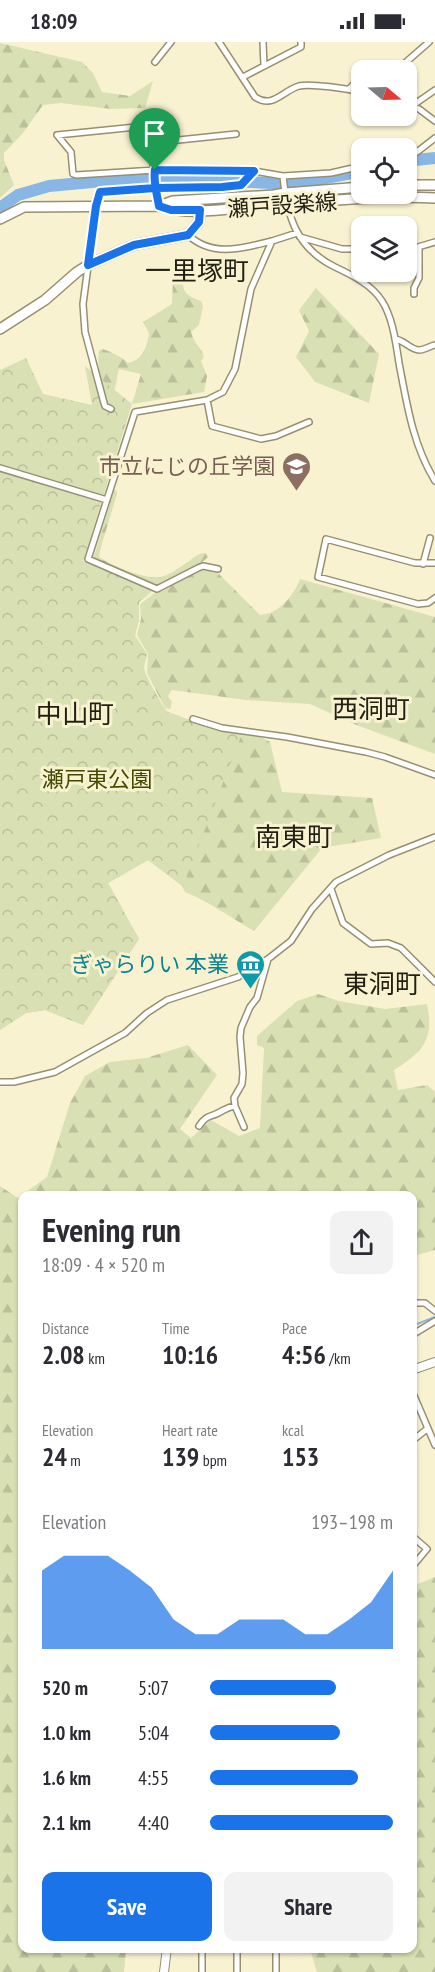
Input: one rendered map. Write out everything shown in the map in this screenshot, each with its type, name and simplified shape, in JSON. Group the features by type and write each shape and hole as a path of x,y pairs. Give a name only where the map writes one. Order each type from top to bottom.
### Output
{"main road":[{"path":"417,185 435,185"},
{"name":"瀬戸設楽線","path":"159,206 173,201 274,195 285,189 351,188"},
{"name":"瀬戸設楽線","path":"0,219 24,207 159,206 171,210 200,210 416,197 435,198"},
{"name":"瀬戸設楽線","path":"188,235 199,222 200,210"},
{"path":"0,329 45,300 88,265 134,245 188,235"},
{"path":"417,1368 435,1362"},
{"path":"164,1972 166,1953"}],"street":[{"path":"155,62 171,42"},
{"path":"219,42 255,97 263,102 272,102 293,89 304,86 349,89"},
{"path":"225,51 226,42"},
{"path":"263,42 264,66"},
{"path":"243,77 301,47 301,42"},
{"path":"408,60 429,42"},
{"path":"417,100 435,90"},
{"path":"417,109 435,121"},
{"path":"159,206 155,171 146,126 57,135 71,152 73,174 76,175 155,171 254,172 283,177 331,173 351,168"},
{"path":"150,143 236,134"},
{"path":"417,153 435,138"},
{"path":"111,409 104,403 84,330 82,304 100,192 155,186 241,185 254,172"},
{"path":"283,177 287,204 303,243 321,259 353,276 376,293 386,308 395,339 410,425 419,450 435,481"},
{"path":"188,235 202,244 224,251 298,235 342,249 351,249"},
{"path":"218,569 203,566 158,589 88,559 135,412 207,400 224,392 235,369 251,289 272,241"},
{"path":"414,294 419,278 419,247 435,242"},
{"path":"395,339 400,339 416,350 435,345"},
{"path":"207,400 212,426 261,438 276,436 309,422"},
{"path":"0,468 107,500"},
{"path":"423,564 430,538"},
{"path":"435,563 415,563 326,539 318,577 418,604 428,603 435,598"},
{"path":"193,719 222,728 288,736 366,752 435,775"},
{"path":"0,1082 14,1082 55,1072 125,1033 147,1013 167,1000 238,977 268,959 291,941 312,909 336,882 389,855 435,837"},
{"path":"331,889 343,923 371,944 388,943 401,948 435,982"},
{"path":"244,1127 234,1098 242,1084 241,1028 250,1007 257,998 268,959"},
{"path":"199,1126 208,1115 235,1106"},
{"path":"417,1303 425,1304 435,1311"},
{"path":"417,1332 435,1321"},
{"path":"417,1404 435,1445"},
{"path":"417,1437 427,1429"},
{"path":"417,1540 428,1549 417,1561"},
{"path":"202,1953 202,1972"},
{"path":"237,1953 237,1972"},
{"path":"276,1953 276,1972"}],"green space":[{"path":"0,43 82,62 93,73 102,92 130,96 153,81 145,108 111,109 61,103 43,105 23,133 4,153 4,160 14,185 0,198"},
{"path":"177,267 183,276 186,293 201,301 203,306 199,325 191,332 204,357 201,361 207,376 204,392 132,404 141,374 119,369 114,393 108,404 99,371 99,350 103,349 128,363 141,356 149,333 143,322 172,304 173,279 170,269"},
{"path":"316,288 379,354 369,403 315,382 296,357 309,331 299,310"},
{"name":"瀬戸東公園","path":"26,358 43,394 92,405 85,366 132,404 83,561 153,590 139,602 139,619 135,636 147,654 145,673 162,708 211,728 242,734 183,886 148,860 108,883 139,939 83,1025 45,1010 26,1013 0,1030 0,370"},
{"path":"114,490 117,494 99,557 129,571 161,577 171,573 195,556 206,553 208,557 198,566 160,586 95,561 94,556"},
{"path":"204,570 219,574 260,615 267,614 285,603 300,579 435,617 435,754 359,726 310,704 246,700 172,690 168,696 172,702 170,709 165,708 147,673 148,654 137,635 141,619 140,604 156,592 163,591 181,579"},
{"path":"152,592 139,602 139,619 135,636 147,654 145,672 168,712 211,728 261,737 270,742 282,792 372,798 381,838 322,848 254,931 212,905 185,892 182,886 148,860 108,883 139,939 83,1025 45,1010 26,1013 0,1030 48,648"},
{"path":"318,994 339,1001 385,1009 427,1004 429,1028 424,1044 412,1058 394,1070 398,1090 427,1085 435,1092 435,1250 417,1255 417,1191 28,1191 47,1177 70,1103 85,1076 110,1062 146,1058 188,1045 217,1075 180,1129 191,1138 211,1120 239,1136 260,1128 264,1048 257,1045 257,1036 297,1001"},
{"path":"0,1186 18,1198 18,1953 126,1953 124,1972 0,1972"},
{"path":"435,1577 435,1972 317,1972 311,1953 417,1953 417,1584"}],"waterway":[{"path":"417,160 435,158"},
{"path":"0,208 18,195 49,186 164,178 294,184 351,173"},
{"path":"417,1324 435,1317"}],"place":[{"name":"市立にじの丘学園","path":"296,492"},
{"name":"ぎゃらりい 本業","path":"250,990"}],"district":[{"name":"一里塚町","path":"197,270"},
{"name":"西洞町","path":"371,708"},
{"name":"中山町","path":"75,713"},
{"name":"南東町","path":"294,836"},
{"name":"東洞町","path":"382,983"}],"route":[{"path":"155,170 155,188 159,206 171,210 200,210 197,226 188,235 134,245 88,265 100,192 155,188 194,186 241,185 254,173 254,171 155,170"}]}
